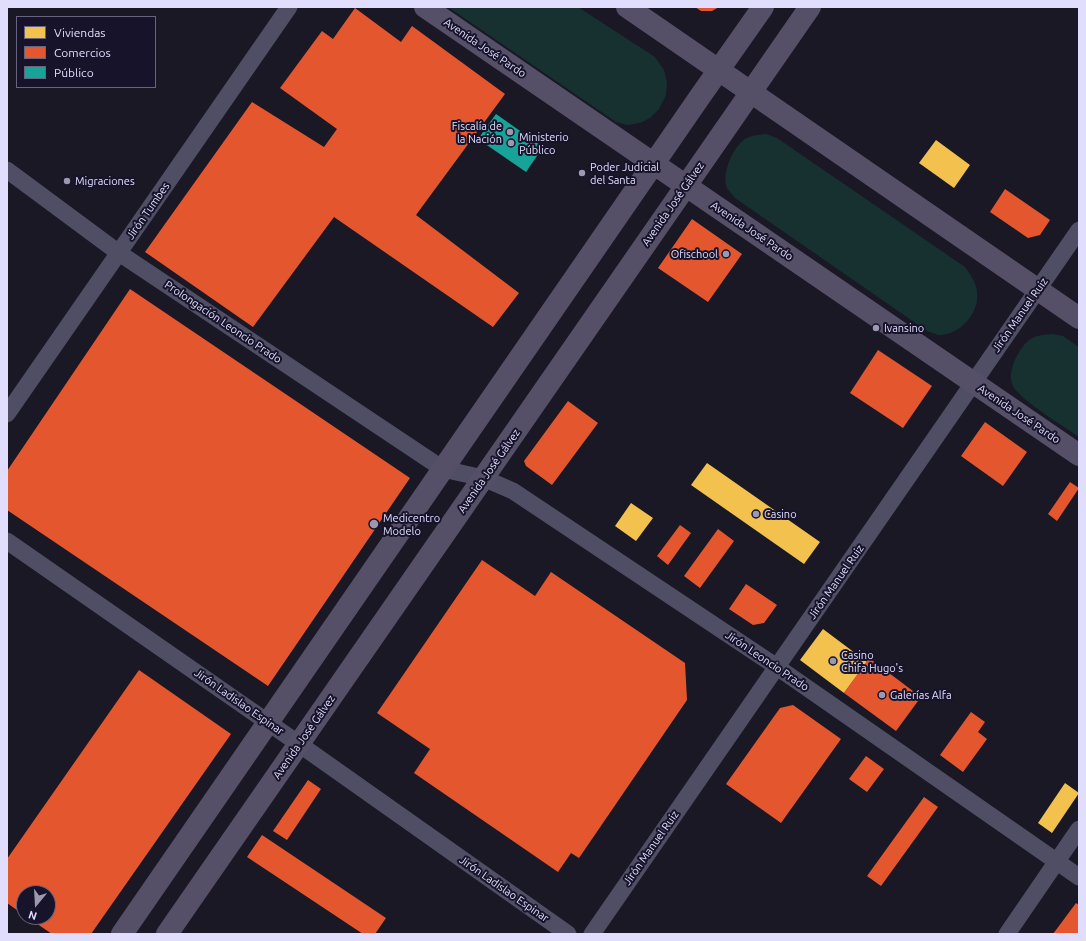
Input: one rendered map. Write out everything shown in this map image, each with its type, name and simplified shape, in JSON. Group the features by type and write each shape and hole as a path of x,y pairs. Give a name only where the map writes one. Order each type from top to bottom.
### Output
{"main road":[{"name":"Avenida José Pardo","path":"425,7 1079,455"},
{"path":"627,7 1079,318"},
{"path":"122,934 763,7"},
{"name":"Avenida José Gálvez","path":"167,934 810,7"}],"street":[{"name":"Jirón Tumbes","path":"7,414 289,7"},
{"name":"Prolongación Leoncio Prado","path":"7,170 119,253 443,469"},
{"name":"Jirón Manuel Ruiz","path":"592,934 1079,230"},
{"name":"Jirón Leoncio Prado","path":"443,469 483,478 513,491 777,667 1079,877"},
{"name":"Jirón Ladislao Espinar","path":"7,541 268,722 568,934"},
{"path":"1007,934 1079,829"}],"green space":[{"path":"448,7 578,7 655,57 664,70 667,82 666,95 659,109 650,118 640,123 627,125 616,122"},
{"path":"766,134 777,138 965,267 971,275 977,292 975,307 972,315 967,321 954,332 946,334 938,335 927,331 735,198 727,188 726,182 727,168 732,154 745,139"},
{"path":"1053,334 1063,336 1079,347 1079,437 1043,413 1017,392 1013,386 1011,374 1014,361 1025,344 1037,336"}],"building: Viviendas":[{"path":"936,140 970,165 954,188 919,163"},
{"name":"Casino","path":"707,463 820,542 804,564 691,485"},
{"path":"631,503 653,518 636,541 615,526"},
{"name":"Casino Chifa Hugo's","path":"823,629 867,662 844,693 800,660"},
{"path":"1065,783 1079,793 1052,833 1038,823"}],"building: Comercios":[{"path":"695,7 719,7 712,11 701,11"},
{"path":"355,8 401,42 412,26 505,94 416,215 519,293 493,327 334,217 253,327 145,252 252,102 324,147 337,129 280,88 322,31 333,39"},
{"path":"1005,189 1050,220 1040,235 1028,238 990,212"},
{"path":"692,219 742,254 708,302 658,268"},
{"path":"130,289 410,478 268,686 7,510 7,471"},
{"path":"878,350 932,386 903,428 850,393"},
{"path":"568,401 598,423 552,485 526,466 524,461"},
{"path":"985,422 1027,452 1003,486 961,456"},
{"path":"1070,482 1079,488 1057,521 1048,514"},
{"path":"680,525 691,533 668,565 657,556"},
{"path":"718,529 734,541 700,588 684,576"},
{"path":"482,560 535,596 551,572 685,663 687,700 579,858 571,853 558,872 414,773 430,749 377,713"},
{"path":"746,584 777,605 764,623 753,625 729,609"},
{"name":"Galerías Alfa","path":"869,658 921,697 896,731 844,693"},
{"path":"139,670 231,734 91,934 52,934 39,925 56,925 56,885 16,885 16,909 7,903 7,859"},
{"path":"793,705 841,739 781,823 726,784 780,708"},
{"path":"971,712 985,722 978,732 987,739 963,772 940,755"},
{"path":"866,756 884,769 867,792 849,779"},
{"path":"308,780 321,789 287,840 273,831"},
{"path":"924,797 938,807 881,886 867,876"},
{"path":"262,835 386,918 375,934 363,934 247,857"},
{"path":"1076,903 1079,905 1079,934 1053,934"}],"building: Público":[{"name":"Ministerio Público","path":"496,114 543,147 526,172 478,139"}],"place":[{"name":"Fiscalía de la Nación","path":"510,132"},
{"name":"Ministerio Público","path":"511,143"},
{"name":"Poder Judicial del Santa","path":"582,173"},
{"name":"Migraciones","path":"67,181"},
{"name":"Ofischool","path":"726,254"},
{"name":"Ivansino","path":"876,328"},
{"name":"Casino","path":"756,514"},
{"name":"Medicentro Modelo","path":"374,524"},
{"name":"Casino Chifa Hugo's","path":"833,661"},
{"name":"Galerías Alfa","path":"882,695"}]}
